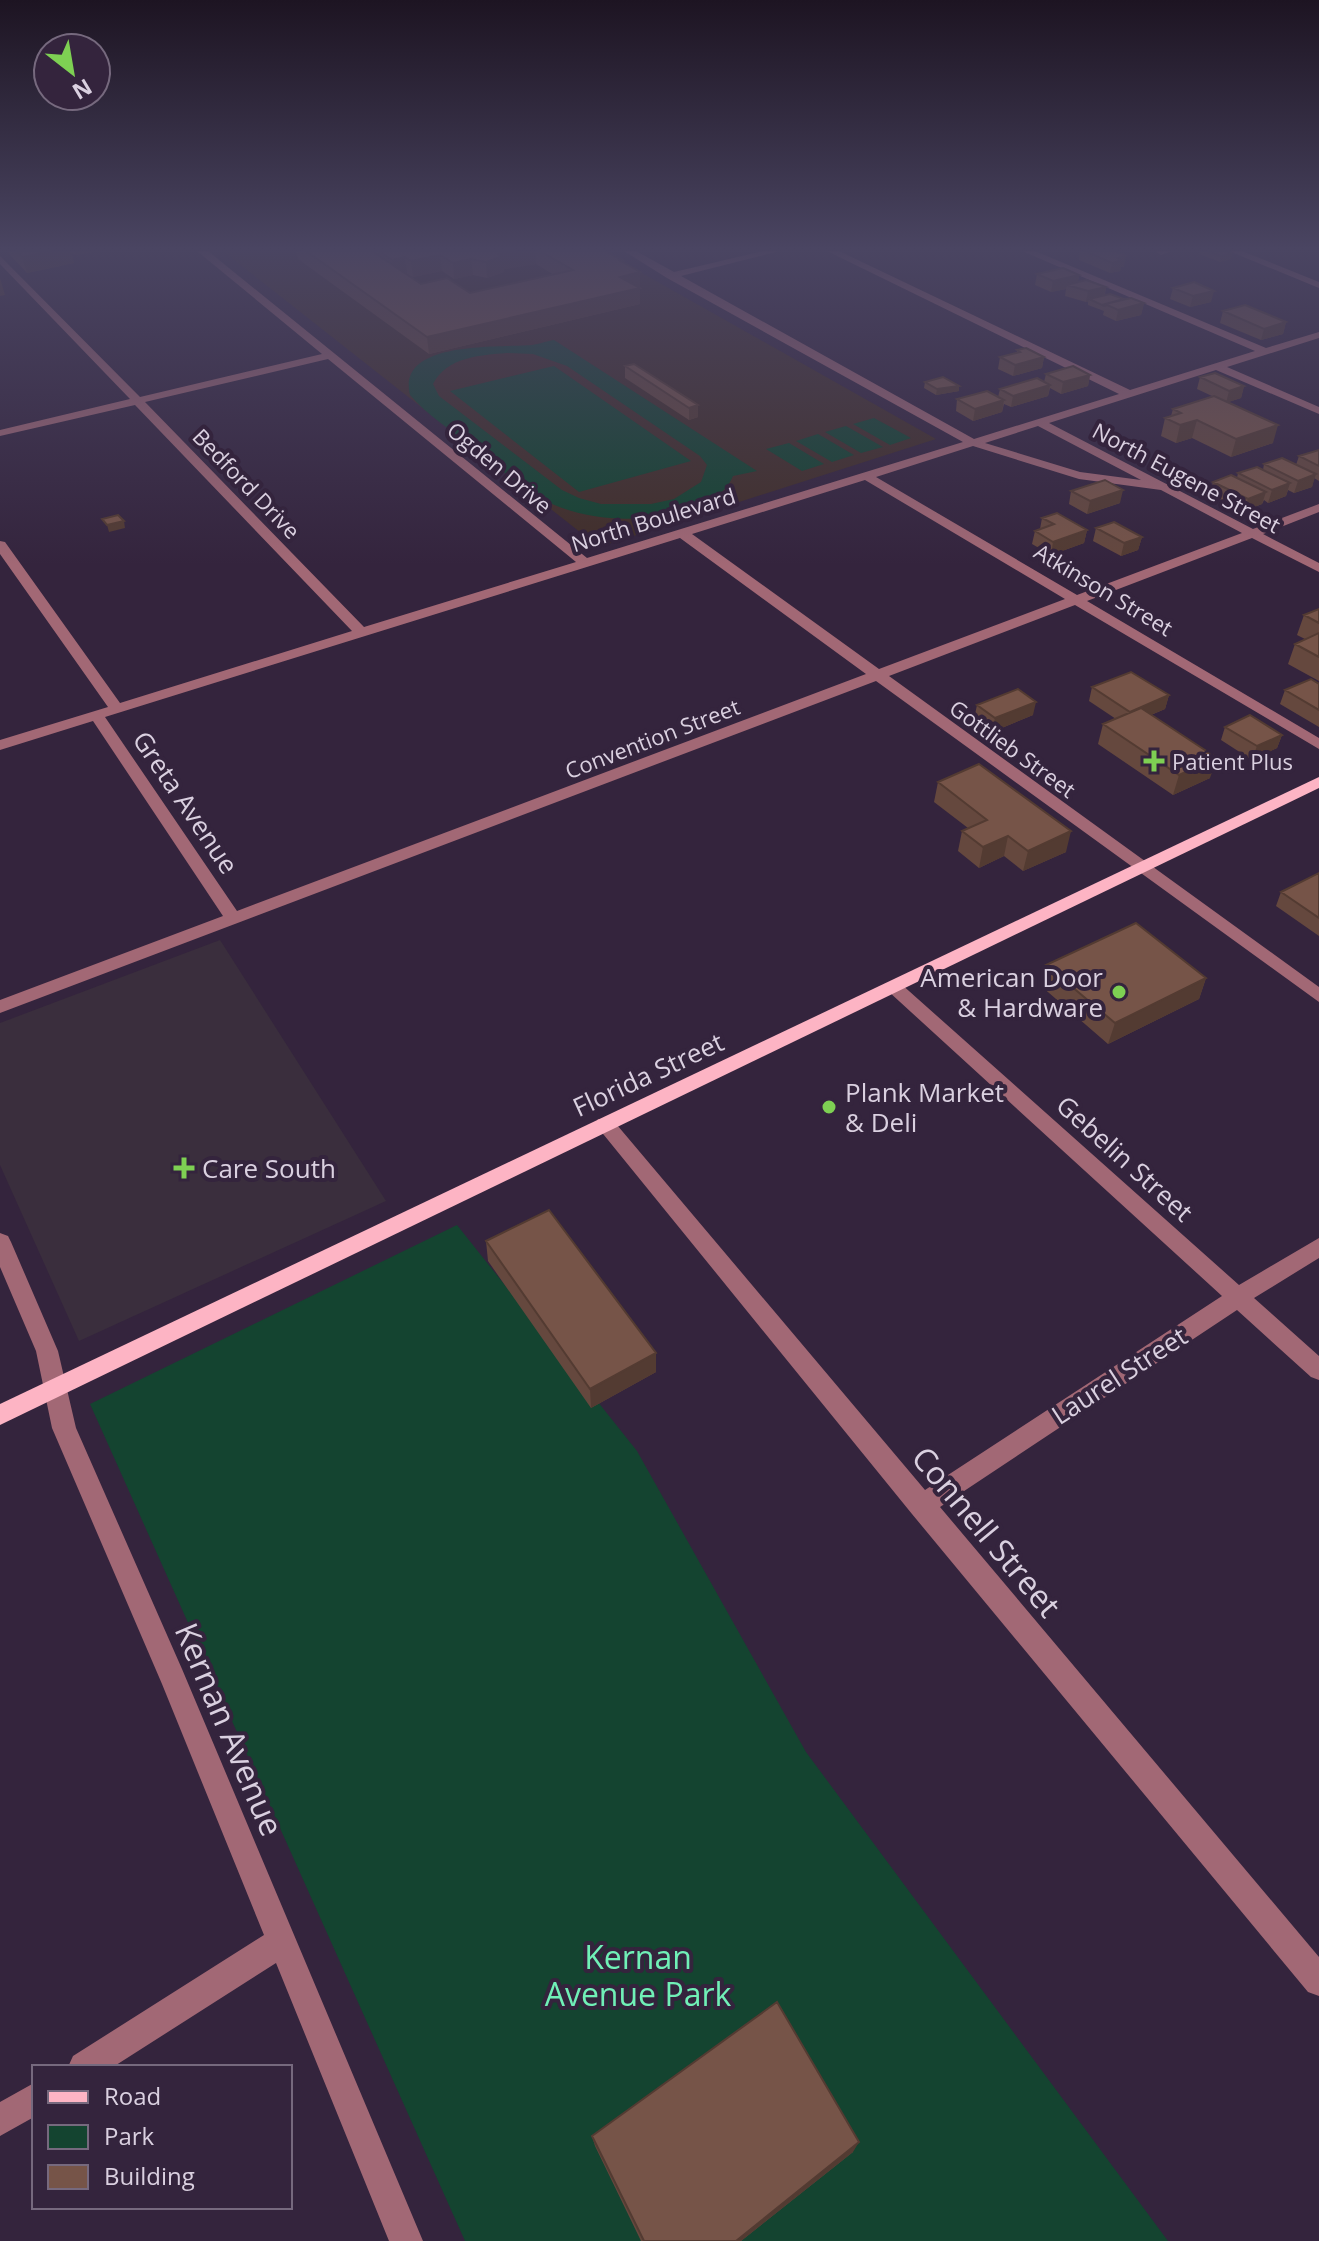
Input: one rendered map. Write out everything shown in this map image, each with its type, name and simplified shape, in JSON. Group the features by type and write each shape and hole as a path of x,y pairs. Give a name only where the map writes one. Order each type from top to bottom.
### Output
{"main road":[{"name":"Florida Street","path":"0,1415 1319,782"}],"street":[{"name":"Bedford Drive","path":"95,356 362,633"},
{"path":"0,433 330,356"},
{"name":"Ogden Drive","path":"333,356 585,563"},
{"path":"814,356 971,442 1079,475 1163,487"},
{"path":"1049,356 1129,394"},
{"name":"North Boulevard","path":"0,745 1254,356"},
{"path":"1217,367 1319,411"},
{"name":"North Eugene Street","path":"1037,421 1319,568"},
{"name":"Atkinson Street","path":"865,475 1079,599 1319,744"},
{"name":"Convention Street","path":"0,1007 1319,508"},
{"name":"Gottlieb Street","path":"682,533 1319,996"},
{"path":"0,545 117,709"},
{"name":"Greta Avenue","path":"96,715 233,918"},
{"name":"Gebelin Street","path":"894,987 1319,1370"},
{"name":"Connell Street","path":"605,1124 1319,1981"},
{"name":"Kernan Avenue","path":"0,1242 47,1351 64,1428 283,1941 406,2241"},
{"name":"Laurel Street","path":"921,1506 1319,1247"},
{"path":"87,2065 283,1941"},
{"path":"0,2120 32,2100"}],"shaded area":[{"path":"356,356 788,356 936,439 599,547"},
{"path":"220,940 386,1201 79,1341 0,1165 0,1023"}],"green space":[{"path":"434,356 483,356 455,363 439,375 433,384 439,396 562,490 579,498 601,504 651,504 674,499 701,482 707,465 700,456 567,366 537,356 578,356 757,471 733,476 725,489 706,502 667,515 608,518 570,510 527,490 431,416 410,395 410,377 419,364"},
{"path":"554,366 691,461 579,492 450,391"},
{"path":"874,418 911,438 890,445 853,424"},
{"path":"846,426 883,447 861,453 825,432"},
{"path":"818,434 854,455 832,462 796,441"},
{"path":"789,443 824,464 802,471 766,449"},
{"name":"Kernan Avenue Park","path":"457,1225 637,1451 806,1752 1168,2241 465,2241 90,1404"}],"building":[{"path":"1041,356 1044,357 1015,365 1000,357"},
{"path":"634,364 698,405 689,408 625,366"},
{"path":"1073,366 1090,375 1063,382 1046,374"},
{"path":"1215,373 1244,386 1229,391 1200,377"},
{"path":"943,377 959,386 937,389 925,382"},
{"path":"1037,378 1050,385 1013,396 1000,389"},
{"path":"987,391 1004,400 975,409 957,399"},
{"path":"1214,396 1278,425 1236,439 1197,420 1180,425 1165,418 1181,413 1173,409"},
{"path":"1319,450 1319,466 1299,456"},
{"path":"1282,458 1316,474 1298,481 1264,464"},
{"path":"1257,467 1290,483 1272,490 1238,473"},
{"path":"1231,475 1266,492 1248,499 1213,482"},
{"path":"1105,480 1123,490 1090,501 1071,491"},
{"path":"1057,513 1087,530 1053,542 1035,531 1054,524 1042,518"},
{"path":"118,515 124,521 107,525 102,519"},
{"path":"1114,522 1142,537 1124,543 1096,528"},
{"path":"1319,609 1319,623 1304,615"},
{"path":"1319,633 1319,657 1295,644"},
{"path":"1131,672 1169,695 1130,712 1092,687"},
{"path":"1311,679 1319,684 1319,710 1285,690"},
{"path":"1018,689 1036,702 995,718 977,705"},
{"path":"1141,708 1217,758 1179,775 1103,724"},
{"path":"1250,715 1282,735 1257,746 1225,727"},
{"path":"979,764 1071,831 1028,851 1008,836 983,847 962,831 987,820 938,782"},
{"path":"1319,873 1319,918 1281,892"},
{"name":"American Door & Hardware","path":"1136,923 1206,978 1115,1023 1046,965"},
{"path":"549,1210 656,1353 590,1389 486,1241"},
{"path":"777,2002 859,2142 736,2241 644,2241 592,2136"}],"place":[{"name":"Patient Plus","path":"1154,761"},
{"name":"American Door & Hardware","path":"1119,992"},
{"name":"Plank Market & Deli","path":"829,1107"},
{"name":"Care South","path":"184,1168"}]}
